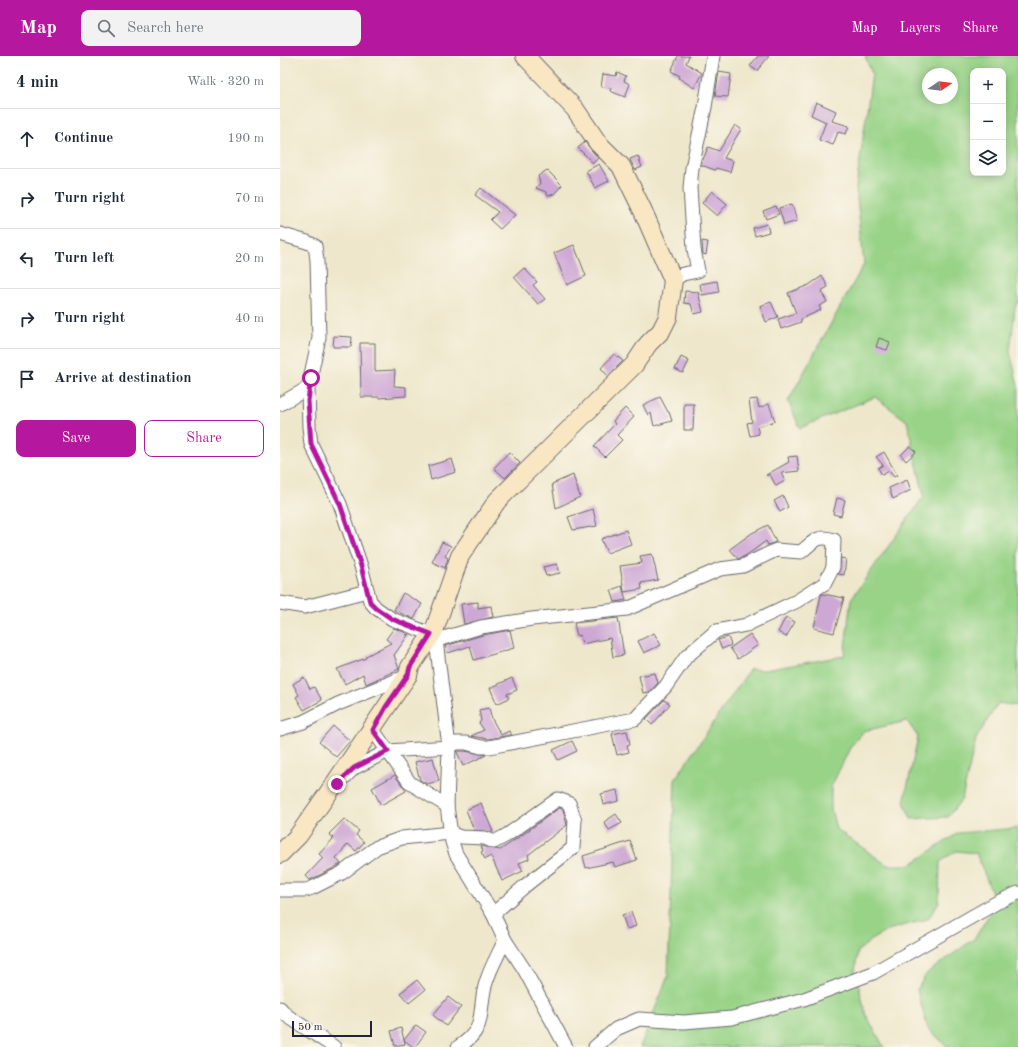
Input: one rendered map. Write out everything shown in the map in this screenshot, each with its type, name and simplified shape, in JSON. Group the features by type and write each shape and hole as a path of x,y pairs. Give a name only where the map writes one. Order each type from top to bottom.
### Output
{"main road":[{"path":"280,854 298,836 373,730 386,707 408,675 410,667 434,635 460,556 480,524 497,501 513,484 634,365 648,344 661,331 668,317 673,280 643,211 621,166 598,143 575,109 525,56"}],"street":[{"path":"673,280 683,274 698,271 694,249 690,188 692,168 705,107 713,56"},
{"path":"280,234 315,246 319,338 308,388 311,444 340,504 361,566 370,602 392,619 434,635 532,619 627,609 720,569 743,566 776,550 801,552 816,540 824,537 834,540 834,567 825,583 797,601 746,624 716,631 686,657 666,686 635,719 489,747 481,747 466,743 456,743 449,747 388,751 354,768 329,792"},
{"path":"280,404 308,388"},
{"path":"280,603 305,606 367,591"},
{"path":"434,635 449,747 447,806 450,833 456,854 494,914 505,940 524,969 566,1047"},
{"path":"280,729 303,722 338,704 408,675"},
{"path":"370,691 386,707"},
{"path":"373,730 410,783 447,806"},
{"path":"280,890 306,890 312,888 342,873 377,847 402,838 450,833 462,837 485,838 494,842 507,835 558,799 569,803 575,821 573,848 526,885 494,914"},
{"path":"595,1047 616,1029 639,1019 684,1022 732,1018 804,999 873,973 996,903 1018,893"},
{"path":"458,1047 467,1041 478,1030 482,1015 485,986 505,940"},
{"path":"280,1008 286,1015 334,1047"}],"green space":[{"path":"865,56 1018,56 1018,302 1015,307 1010,352 1018,385 1018,706 998,703 976,739 962,799 948,817 911,819 904,802 918,737 907,721 864,731 851,746 831,787 831,809 836,829 887,865 910,865 958,833 1018,828 1018,1047 948,1047 928,1029 917,990 927,973 975,938 996,903 976,853 956,851 940,862 939,902 928,919 891,929 874,938 858,951 855,971 866,1015 884,1047 640,1047 668,976 675,779 750,669 764,670 844,656 851,599 924,496 907,421 875,397 800,428 788,401 864,264 856,188 872,74"}],"building":[{"path":"678,56 689,56 686,63 702,73 694,88 679,78 680,76 671,71"},
{"path":"758,56 769,56 757,71 750,66"},
{"path":"617,72 626,76 624,81 630,84 625,97 610,91 611,88 601,87 603,74 616,76"},
{"path":"719,72 731,74 728,97 715,96"},
{"path":"816,102 836,111 832,121 849,126 846,134 838,132 833,145 819,140 826,122 811,115"},
{"path":"735,125 741,129 724,158 733,161 730,172 716,168 715,170 701,165 708,147 719,151"},
{"path":"585,142 598,158 593,163 578,148"},
{"path":"638,156 642,167 635,170 630,159"},
{"path":"599,164 609,181 595,188 586,171"},
{"path":"547,170 562,185 554,194 548,196 546,192 536,188 540,183 538,176"},
{"path":"481,188 515,215 500,229 490,220 498,212 475,195"},
{"path":"712,191 727,204 717,216 702,203"},
{"path":"792,204 797,221 784,225 779,208"},
{"path":"776,206 779,214 766,219 763,211"},
{"path":"767,224 769,232 755,236 753,228"},
{"path":"702,241 708,242 706,255 703,254"},
{"path":"574,245 586,276 567,285 554,253"},
{"path":"524,268 537,282 533,285 545,299 538,304 514,277"},
{"path":"822,276 828,287 821,291 827,302 819,306 821,310 801,319 801,322 781,329 778,319 796,313 788,293 809,285"},
{"path":"717,281 719,292 702,295 700,284"},
{"path":"685,291 698,292 703,312 694,314 691,304 684,303"},
{"path":"771,302 778,317 766,322 760,306"},
{"path":"334,336 352,337 351,347 333,347"},
{"path":"879,338 890,342 887,350 876,347"},
{"path":"360,343 375,343 375,371 395,370 394,386 406,387 406,396 379,398 361,397"},
{"path":"614,354 623,361 608,376 601,368"},
{"path":"681,357 689,361 683,373 675,369"},
{"path":"660,397 669,412 672,421 654,426 651,413 648,415 643,405"},
{"path":"757,399 759,408 769,404 775,421 757,427 759,434 750,436 747,423 752,422 749,400"},
{"path":"684,404 694,404 693,430 684,430"},
{"path":"625,408 634,417 617,435 622,440 605,457 594,446 615,424 613,421"},
{"path":"910,446 916,452 906,461 901,455"},
{"path":"509,452 520,463 505,478 494,468"},
{"path":"884,452 897,475 894,477 889,471 882,475 878,468 883,465 876,457"},
{"path":"797,456 799,471 781,473 785,481 776,486 770,475 766,475 789,462 788,457"},
{"path":"452,459 456,472 431,480 428,466"},
{"path":"573,475 580,497 556,508 552,484"},
{"path":"907,480 911,490 893,499 889,488"},
{"path":"783,496 788,507 780,512 774,501"},
{"path":"837,498 845,500 841,516 833,514"},
{"path":"593,509 597,526 573,530 568,517"},
{"path":"768,525 776,542 768,545 766,541 747,555 738,559 730,549 752,533"},
{"path":"626,530 631,544 607,553 601,539"},
{"path":"442,542 451,546 445,556 448,558 445,568 432,562"},
{"path":"652,554 658,580 641,583 642,589 624,592 620,566 642,563 640,556"},
{"path":"841,558 846,559 844,575 838,574"},
{"path":"557,564 560,573 546,576 543,567"},
{"path":"622,586 626,600 615,602 611,590"},
{"path":"403,593 422,604 414,619 394,610"},
{"path":"823,594 844,598 834,633 814,628 821,595"},
{"path":"478,602 478,608 491,606 493,617 464,624 461,604"},
{"path":"786,617 795,622 786,637 778,632"},
{"path":"618,618 624,655 613,657 610,638 582,644 580,635 577,636 574,623"},
{"path":"394,628 406,633 406,635 409,634 394,655 399,669 366,684 363,674 345,684 337,669 366,658 366,656 391,643 386,639"},
{"path":"510,630 514,648 474,660 470,646 448,653 445,646 483,635"},
{"path":"654,633 661,645 644,653 638,641"},
{"path":"750,634 758,645 738,659 730,648"},
{"path":"728,637 731,645 722,649 718,640"},
{"path":"655,673 658,683 650,692 643,693 639,676"},
{"path":"304,677 310,689 314,687 322,700 304,710 296,697 299,695 293,684"},
{"path":"512,678 517,690 507,694 509,698 497,704 490,688"},
{"path":"664,700 670,704 652,725 646,719"},
{"path":"489,708 492,719 501,735 509,731 512,735 488,739 471,736 484,730 479,723 481,721 479,710"},
{"path":"333,726 350,741 336,757 319,742"},
{"path":"627,731 630,744 627,745 629,752 617,755 612,734"},
{"path":"572,741 577,751 558,760 553,750"},
{"path":"457,752 486,755 463,766"},
{"path":"433,758 439,781 427,784 420,780 415,762"},
{"path":"395,775 406,791 381,805 372,788"},
{"path":"617,790 619,801 603,805 601,794"},
{"path":"481,803 493,832 474,830 466,810"},
{"path":"559,808 563,809 567,825 528,855 529,859 519,863 523,871 502,881 491,856 485,859 481,852 483,851 481,846 500,850"},
{"path":"616,814 622,823 609,830 604,822"},
{"path":"344,819 359,831 356,835 364,842 356,851 348,844 336,858 341,864 310,880 306,876 323,858 319,854 334,838 329,834"},
{"path":"630,841 637,860 615,867 613,862 586,868 583,856"},
{"path":"631,912 636,926 627,929 622,915"},
{"path":"417,980 425,990 409,1003 400,993"},
{"path":"448,997 461,1007 446,1026 433,1015"},
{"path":"416,1025 426,1032 415,1047 413,1047 404,1040"},
{"path":"401,1028 405,1044 395,1046 391,1031"}],"route":[{"path":"311,378 308,388 311,444 340,504 361,566 370,602 392,619 431,634 410,667 408,675 386,707 373,730 388,751 354,768 337,784"}]}
